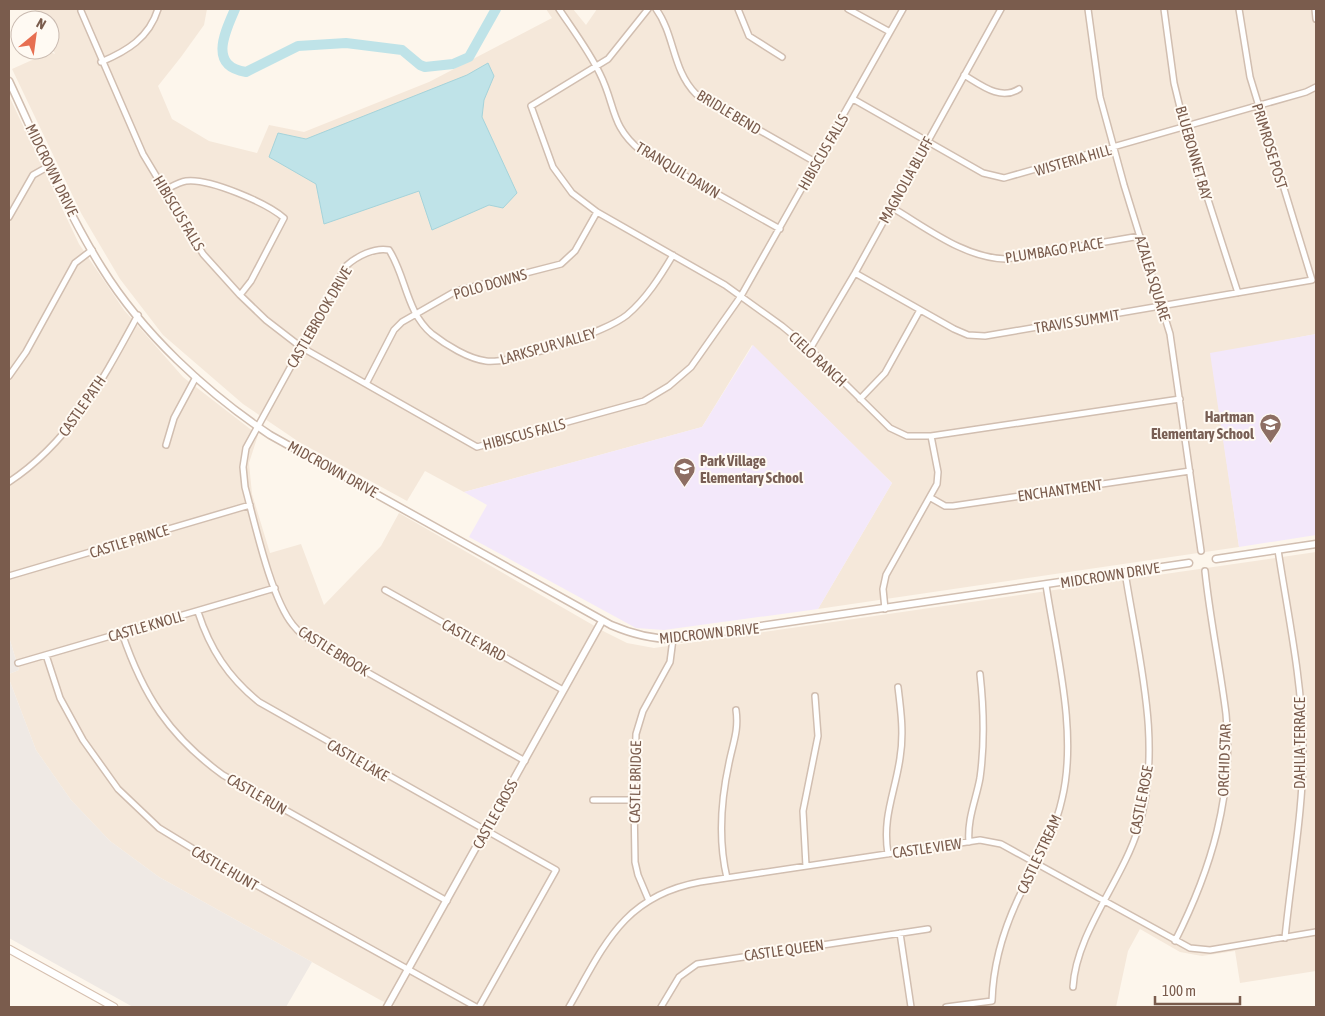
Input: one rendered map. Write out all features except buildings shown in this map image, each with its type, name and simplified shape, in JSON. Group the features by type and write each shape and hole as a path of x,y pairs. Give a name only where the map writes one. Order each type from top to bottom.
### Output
{"main road":[{"path":"9,949 114,1007"}],"street":[{"path":"101,62 128,50 136,44 148,29 158,9"},
{"name":"TRANQUIL DAWN","path":"558,9 596,67 616,122 627,139 641,151 780,229"},
{"path":"596,67 616,52 648,9"},
{"name":"BRIDLE BEND","path":"656,9 662,19 680,71 687,85 696,94 817,163"},
{"path":"738,9 749,36 782,57"},
{"path":"848,9 890,32"},
{"name":"HIBISCUS FALLS","path":"81,11 101,62 143,154 203,254 240,295 266,320 301,347 477,447 633,404 657,394 679,379 691,367 741,296 854,99 903,9"},
{"name":"MAGNOLIA BLUFF","path":"810,349 855,273 1001,9"},
{"name":"AZALEA SQUARE","path":"1088,9 1093,58 1113,148 1170,334 1201,551"},
{"name":"BLUEBONNET BAY","path":"1164,9 1174,83 1185,128 1238,293"},
{"name":"PRIMROSE POST","path":"1239,9 1242,40 1258,106 1312,280"},
{"path":"1315,9 1316,19"},
{"name":"CIELO RANCH","path":"596,67 531,106 553,167 572,192 597,212 741,296 810,349 883,422 897,432 915,437 931,436 1180,399"},
{"path":"964,75 1003,95 1012,94 1019,89"},
{"name":"MIDCROWN DRIVE","path":"9,81 49,166 104,270 138,315 196,377 238,411 276,437 602,621 641,638 673,639 1189,563"},
{"name":"WISTERIA HILL","path":"854,99 982,173 1004,178 1185,128 1306,92 1316,87"},
{"name":"WISTERIA HILL","path":"1306,92 1316,91"},
{"path":"9,217 33,175 49,166"},
{"path":"164,190 186,181 199,182 242,194 284,218 251,280 240,295"},
{"name":"PLUMBAGO PLACE","path":"891,207 972,254 989,259 1006,260 1140,236"},
{"name":"POLO DOWNS","path":"366,384 394,330 402,322 456,291 561,264 575,251 597,212"},
{"name":"CASTLEBROOK DRIVE","path":"281,381 346,266 356,257 382,249 389,250"},
{"path":"9,376 26,352 75,263 92,250"},
{"name":"LARKSPUR VALLEY","path":"389,250 409,302 430,333 472,357 485,361 505,360 595,334 612,325 642,301 673,255"},
{"name":"TRAVIS SUMMIT","path":"855,273 954,330 968,335 985,336 1312,280"},
{"path":"860,399 884,373 920,310"},
{"name":"CASTLE PATH","path":"9,482 44,455 82,412 138,315"},
{"path":"166,445 174,418 196,377"},
{"name":"CASTLE BROOK","path":"281,381 246,448 243,467 244,487 274,588 286,617 304,636 525,761"},
{"path":"885,609 883,589 886,575 931,498 938,478 931,436"},
{"name":"ENCHANTMENT","path":"931,498 945,506 953,506 1190,471"},
{"name":"CASTLE PRINCE","path":"9,576 250,505"},
{"path":"1216,559 1316,544"},
{"name":"DAHLIA TERRACE","path":"1278,550 1299,689 1303,748 1302,778 1285,938"},
{"name":"ORCHID STAR","path":"1175,941 1192,907 1207,870 1222,814 1226,776 1226,715 1204,571"},
{"name":"CASTLE ROSE","path":"1073,987 1083,948 1127,859 1138,830 1147,788 1149,759 1146,704 1125,572"},
{"name":"CASTLE STREAM","path":"946,1007 992,1001 1002,939 1018,900 1054,827 1062,799 1068,756 1066,717 1046,585"},
{"name":"CASTLE KNOLL","path":"18,664 274,588"},
{"name":"CASTLE YARD","path":"384,590 563,690"},
{"name":"CASTLE LAKE","path":"198,612 205,634 223,666 258,702 556,870 477,1007"},
{"name":"CASTLE CROSS","path":"387,1007 602,621"},
{"name":"CASTLE RUN","path":"122,633 133,665 155,708 169,727 204,761 223,775 447,901"},
{"name":"CASTLE BRIDGE","path":"649,901 638,875 635,862 636,734 643,711 670,662 673,639"},
{"name":"CASTLE HUNT","path":"46,655 60,698 83,740 118,789 159,828 408,970 477,1007"},
{"path":"969,842 968,825 979,781 984,738 980,674"},
{"path":"888,854 886,821 898,772 902,733 898,688"},
{"path":"806,866 803,811 818,736 815,696"},
{"path":"727,878 722,839 722,805 729,762 737,735 736,710"},
{"path":"593,800 634,800"},
{"name":"CASTLE VIEW","path":"570,1007 609,937 626,918 649,901 677,887 969,842 990,840 997,842 1104,903 1190,948 1203,950 1316,932"},
{"name":"CASTLE QUEEN","path":"661,1007 679,977 697,964 928,929"},
{"path":"900,934 911,1007"}],"shaded area":[{"path":"207,9 204,25 158,86 172,119 209,141 257,153 269,125 304,132 429,82 552,18 546,9 573,9 586,25 597,9 1316,9 1316,334 1211,354 1239,547 818,609 892,483 752,345 702,427 464,492 425,471 407,501 299,442 243,404 163,335 120,279 81,213 12,69 32,60 60,60 60,10 34,10"},
{"path":"9,96 79,244 124,310 183,377 258,435 249,463 252,494 270,553 301,544 324,605 381,546 399,513 605,632 627,643 654,648 1316,552 1316,971 1240,983 1235,951 1202,956 1180,952 1140,929 1128,951 1116,1007 398,1007 382,1001 159,877 110,841 71,800 36,750 9,679 9,674 19,670 9,637"},
{"name":"Hartman Elementary School","path":"1316,334 1316,535 1239,547 1210,353"},
{"name":"Park Village Elementary School","path":"753,345 892,483 818,609 664,630 636,628 469,537 487,505 464,492 702,427"},
{"path":"9,637 19,670 9,674"},
{"path":"9,679 36,750 71,800 110,841 159,877 312,962 286,1007 133,1007 9,938"}],"water":[{"path":"488,63 494,76 484,100 482,117 517,193 503,208 489,205 432,230 419,191 324,224 316,184 269,157 278,133 306,139 467,75"}],"waterway":[{"path":"235,9 224,37 223,55 227,63 234,69 246,72 298,46 346,43 402,50 425,67 453,64 469,57 496,9"}],"place":[{"name":"Hartman Elementary School","path":"1270,444"},
{"name":"Park Village Elementary School","path":"684,488"}]}
